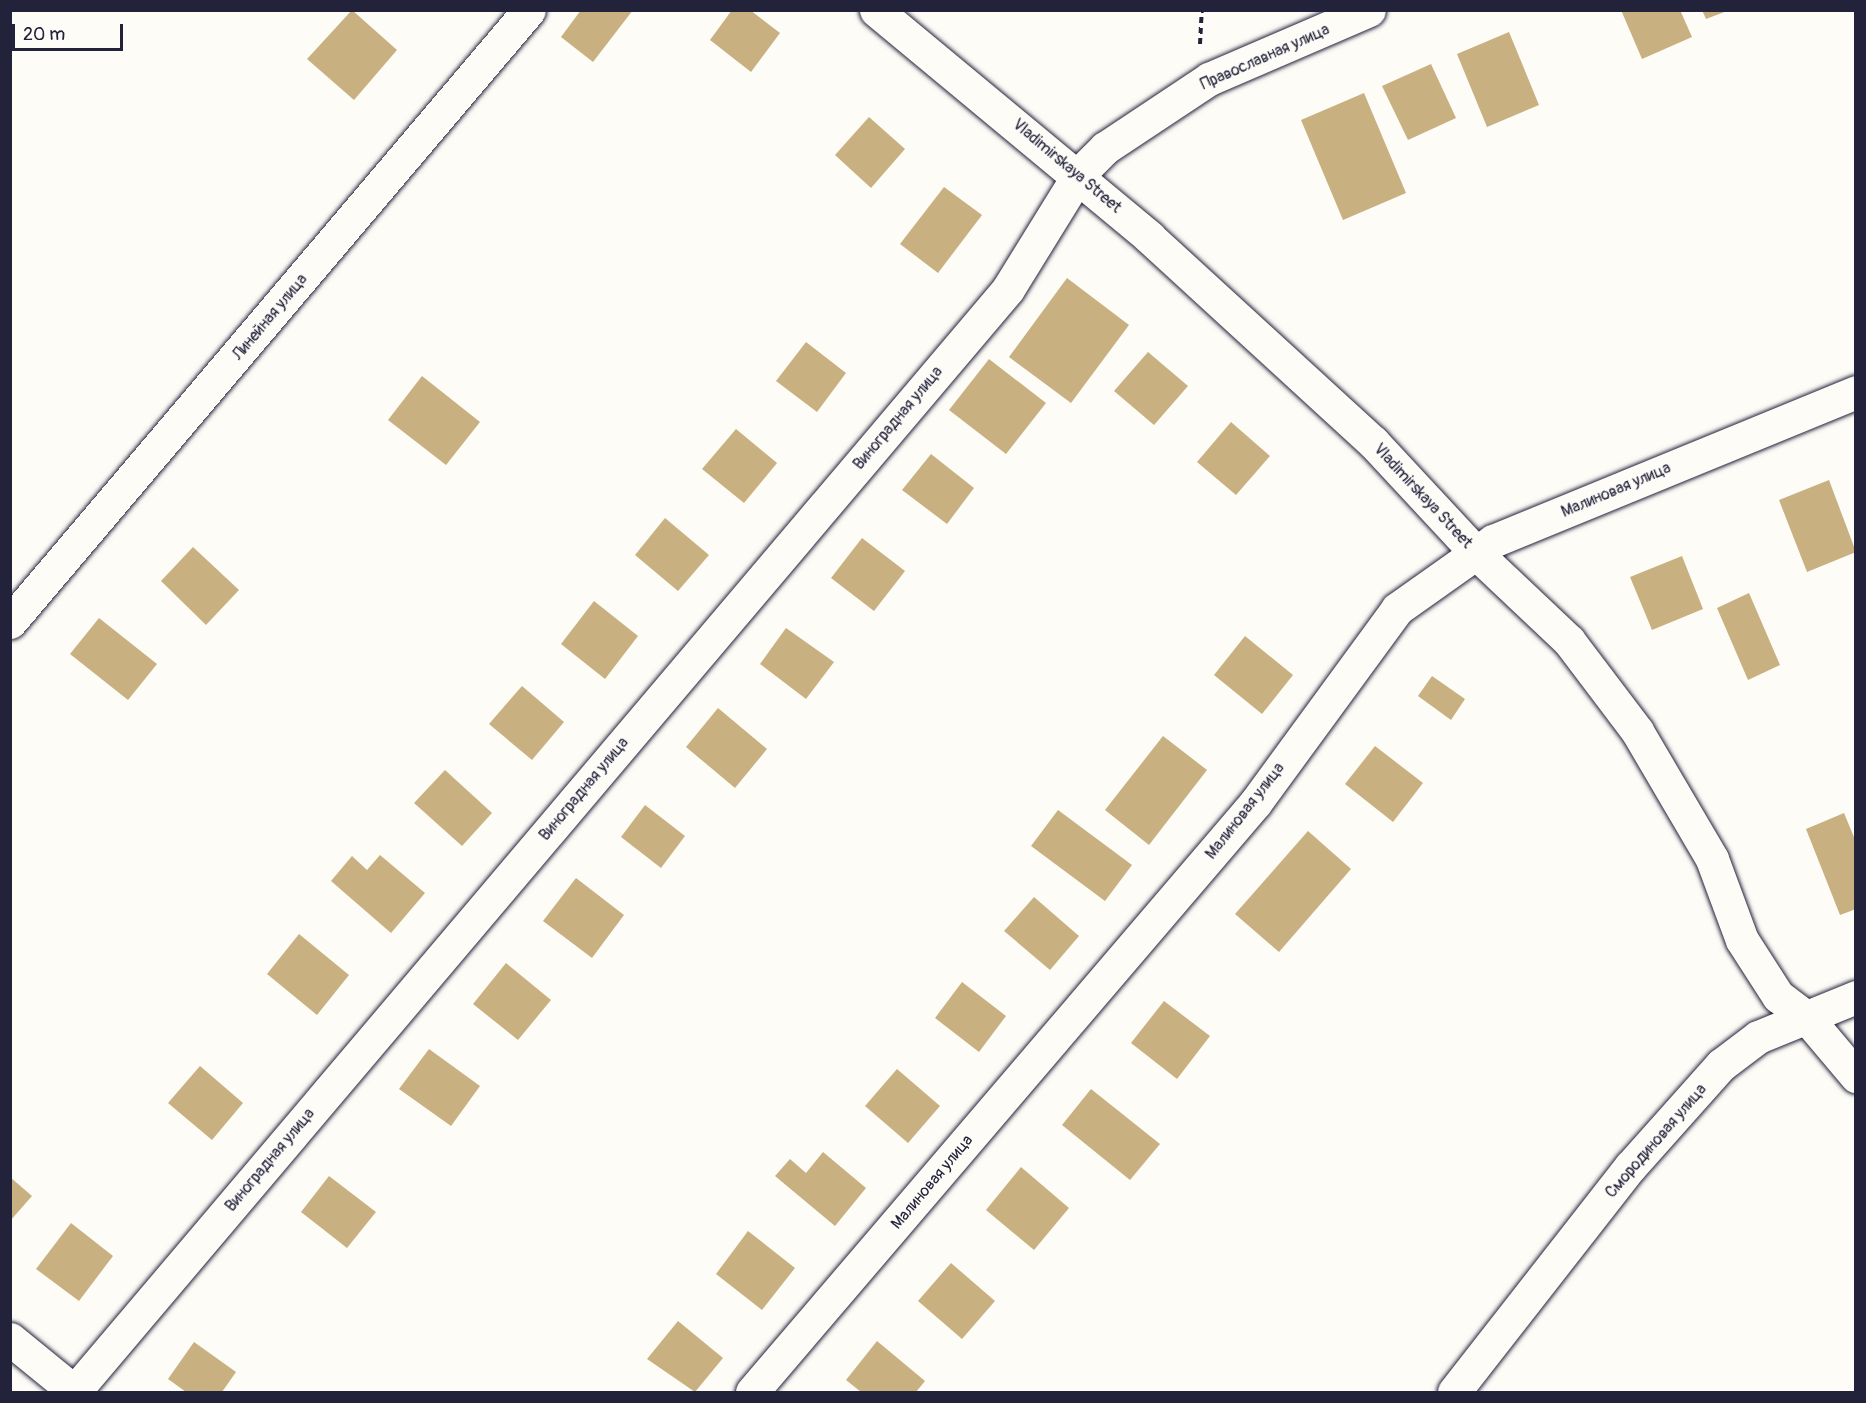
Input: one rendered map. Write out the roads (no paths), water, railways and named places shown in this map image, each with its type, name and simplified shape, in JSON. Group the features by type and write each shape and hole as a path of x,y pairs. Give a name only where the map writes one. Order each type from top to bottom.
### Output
{"street":[{"name":"Линейная улица","path":"10,622 529,10"},
{"name":"Vladimirskaya Street","path":"876,10 1079,174 1373,442 1476,553 1569,641 1637,731 1712,859 1742,940 1778,996 1808,1019 1856,1076"},
{"name":"Православная улица","path":"1079,174 1105,148 1209,79 1369,10"},
{"name":"Виноградная улица","path":"74,1392 1008,289 1079,174"},
{"name":"Малиновая улица","path":"752,1392 1256,802 1397,609 1493,541 1856,392"},
{"name":"Смородиновая улица","path":"1454,1392 1630,1167 1721,1065 1758,1037 1808,1019 1856,997"},
{"path":"10,1340 74,1392"}]}
